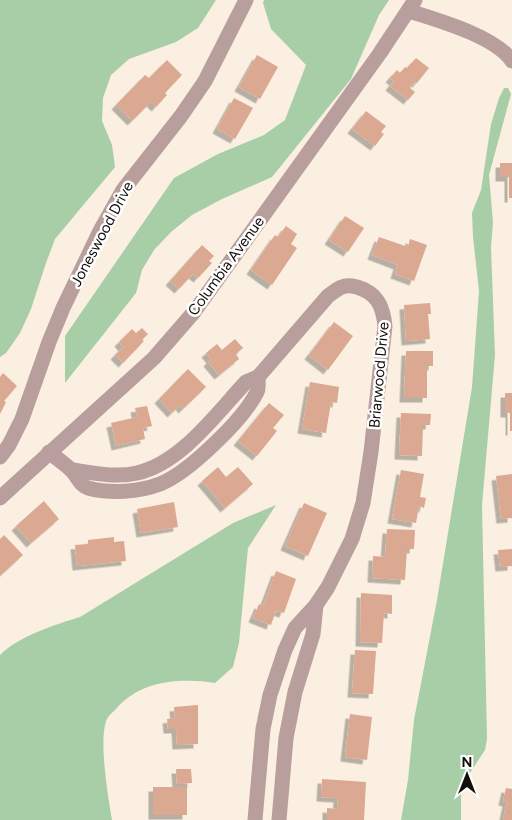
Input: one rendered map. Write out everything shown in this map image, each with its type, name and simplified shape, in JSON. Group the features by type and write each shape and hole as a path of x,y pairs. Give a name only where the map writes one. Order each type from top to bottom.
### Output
{"street":[{"name":"Joneswood Drive","path":"0,457 9,445 22,419 60,316 100,230 127,184 181,116 205,80 246,0"},
{"path":"412,6 482,38 497,47 512,61"},
{"name":"Columbia Avenue","path":"0,498 154,358 194,312 412,6"},
{"name":"Briarwood Drive","path":"49,452 72,470 111,475 136,473 156,466 167,460 189,442 246,382 258,378 328,296 343,286 354,286 368,290 378,300 384,312 385,326 371,452 363,503 352,539 328,587 316,605 296,628 284,650 270,695 263,730 255,820"},
{"name":"Briarwood Drive","path":"279,820 286,738 295,692 313,634 316,605"}],"green space":[{"path":"0,0 216,0 198,28 176,42 129,59 111,75 103,98 102,121 112,145 115,167 55,239 31,309 20,333 6,353 0,357"},
{"path":"264,0 389,0 379,15 351,79 272,177 222,199 192,215 171,232 154,250 142,270 136,293 65,383 65,336 174,178 218,154 264,135 285,120 306,65 271,29 263,3"},
{"path":"504,88 508,88 511,94 489,175 493,222 491,247 495,355 482,505 487,739 485,750 464,782 461,793 461,820 401,820 408,780 414,720 437,600 472,387 479,291 472,213 481,190 491,124"},
{"path":"276,505 248,548 239,643 233,667 215,683 175,681 149,687 126,699 107,719 103,742 106,784 112,820 0,820 0,655 27,637 80,617 233,523"}],"building":[{"path":"257,55 278,67 260,99 239,87"},
{"path":"416,58 429,68 417,83 415,82 410,88 415,92 408,100 390,86 394,81 390,78 397,70 400,73 405,67 407,68"},
{"path":"167,60 182,75 165,93 167,95 156,107 151,102 132,121 116,105 145,75 149,78"},
{"path":"234,98 253,108 235,139 217,129"},
{"path":"366,111 386,126 381,132 384,134 375,146 352,129"},
{"path":"500,163 512,163 512,198 509,198 509,177 500,177"},
{"path":"345,216 364,228 348,252 329,240"},
{"path":"286,226 297,234 291,244 297,248 272,285 251,270 275,235 278,237"},
{"path":"379,237 408,247 410,239 427,245 414,281 395,274 398,265 372,255"},
{"path":"202,245 214,256 209,261 212,263 198,278 193,274 179,289 170,281"},
{"path":"430,303 431,314 428,314 430,339 406,341 404,305"},
{"path":"334,322 353,336 328,370 309,355"},
{"path":"142,328 148,334 142,340 144,341 123,363 115,355 123,347 119,342 132,329 136,333"},
{"path":"235,339 243,348 236,354 239,359 219,375 208,362 211,359 206,353 217,344 222,350"},
{"path":"406,351 433,351 433,366 427,366 427,398 404,398"},
{"path":"188,369 206,387 183,409 180,405 172,413 159,399"},
{"path":"3,373 17,386 4,401 6,402 0,414 0,377"},
{"path":"310,382 339,387 337,403 331,402 326,433 302,429"},
{"path":"505,393 512,393 512,431 510,431 510,413 505,413"},
{"path":"269,403 284,415 273,428 277,431 257,456 238,441"},
{"path":"147,406 152,426 143,428 145,439 116,446 111,423 137,417 135,408"},
{"path":"401,413 431,414 430,425 423,425 422,456 399,455"},
{"path":"218,467 226,477 238,467 253,484 225,508 202,481"},
{"path":"401,470 424,474 420,497 426,498 424,508 419,506 416,523 392,519"},
{"path":"512,474 512,518 501,519 496,476"},
{"path":"44,501 59,519 31,543 16,526"},
{"path":"174,502 178,527 141,533 137,509"},
{"path":"304,503 327,513 308,556 285,546"},
{"path":"387,529 415,530 414,549 407,549 405,580 372,578 373,556 385,557"},
{"path":"4,535 23,555 0,576 0,539"},
{"path":"114,537 114,542 124,541 126,561 77,566 75,545 88,544 88,540"},
{"path":"512,549 512,566 500,567 498,550"},
{"path":"276,571 296,579 284,613 276,611 271,625 253,618 259,604 263,606"},
{"path":"361,593 392,595 392,614 384,613 382,643 360,642"},
{"path":"355,650 376,651 373,694 352,693"},
{"path":"198,705 198,744 177,745 176,729 168,729 167,719 175,718 174,707"},
{"path":"350,714 372,717 367,760 345,757"},
{"path":"176,769 191,769 192,783 177,784"},
{"path":"322,779 366,782 364,820 327,820 327,808 337,809 338,798 321,797"},
{"path":"153,787 187,787 187,815 153,815"},
{"path":"506,788 512,789 512,820 503,820 507,802 503,801"}]}
